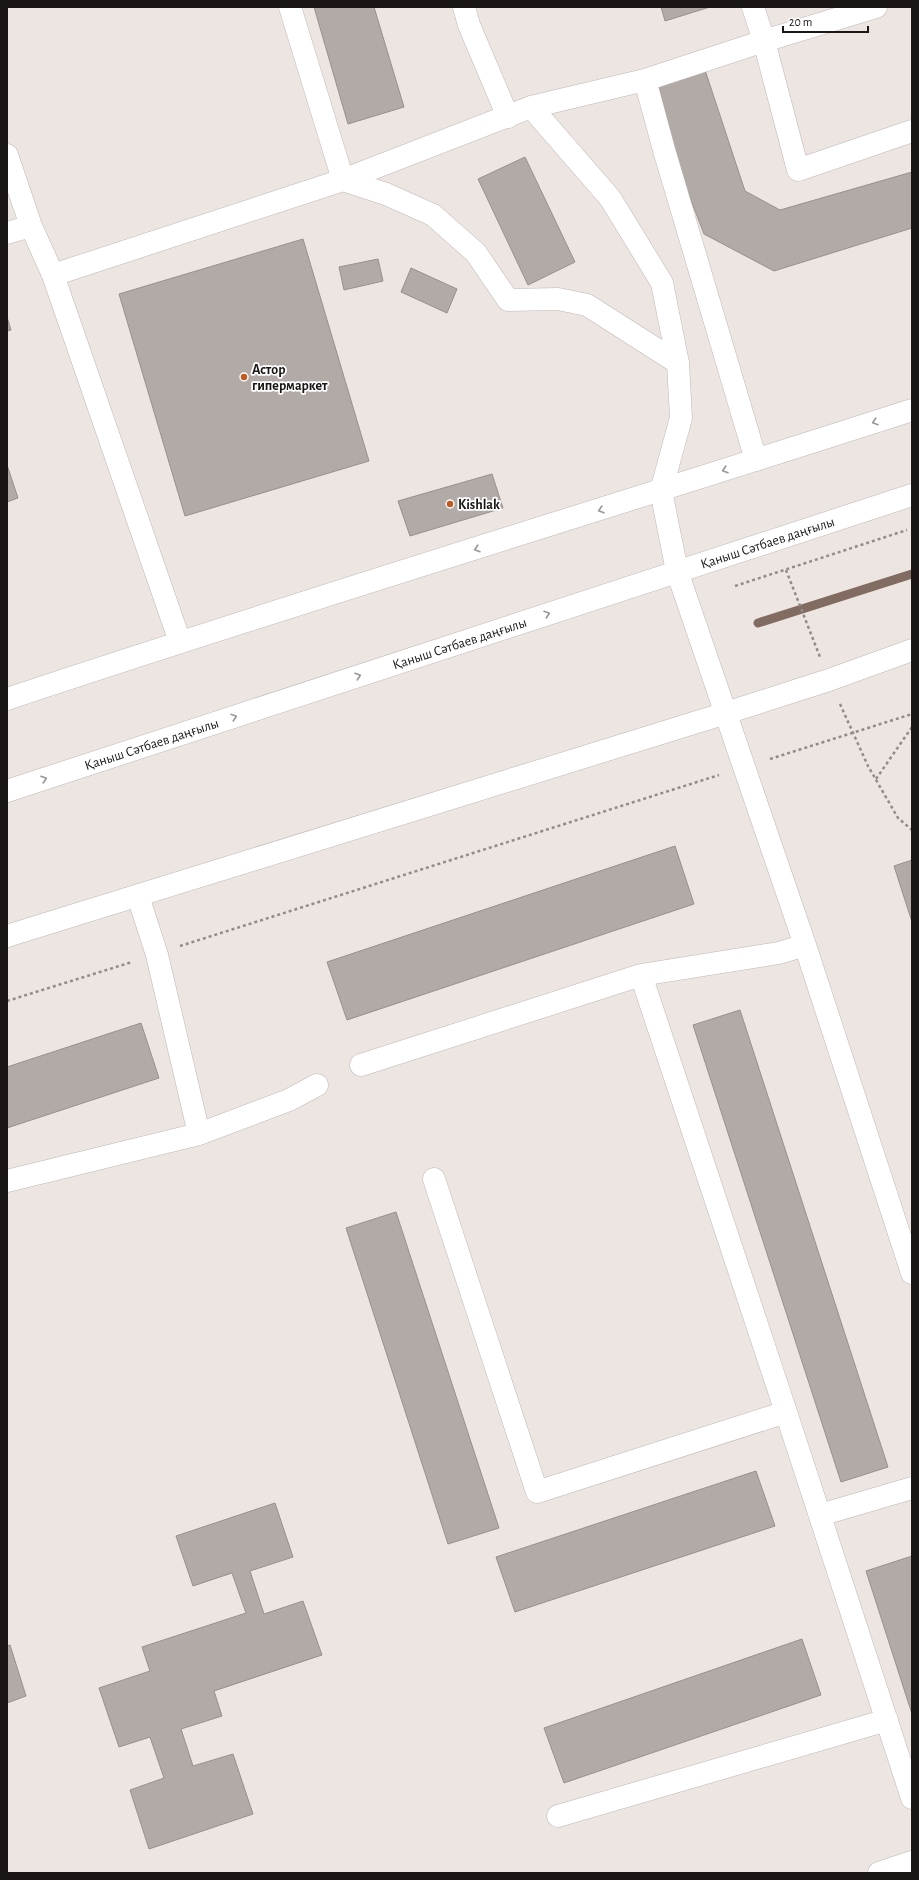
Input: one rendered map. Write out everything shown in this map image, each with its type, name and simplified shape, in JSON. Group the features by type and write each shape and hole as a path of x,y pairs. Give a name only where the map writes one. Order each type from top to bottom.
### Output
{"main road":[{"path":"290,7 343,180"},
{"path":"464,7 468,24 508,117"},
{"path":"752,7 764,41 798,170 912,131"},
{"path":"53,275 343,180 531,107 645,80 764,41 876,7"},
{"path":"645,80 664,150 756,460"},
{"path":"531,107 610,198 662,283 678,363 681,418 661,491 677,571 805,945 912,1274"},
{"path":"7,155 31,226 53,275 180,642"},
{"path":"343,180 386,194 433,215 476,253 508,300 558,299 587,305 678,363"},
{"path":"7,233 31,226"},
{"path":"7,700 180,642 661,491 912,410"},
{"name":"Қаныш Сәтбаев даңғылы","path":"7,791 912,495"},
{"path":"7,936 726,713 828,677 912,650"},
{"path":"138,896 157,955 199,1134"},
{"path":"361,1065 641,976 779,953 805,945"},
{"path":"641,976 820,1515 912,1798"},
{"path":"7,1181 199,1134 289,1100 317,1085"},
{"path":"434,1179 537,1492 786,1412"},
{"path":"820,1515 912,1488"},
{"path":"558,1816 887,1720"},
{"path":"879,1873 912,1862"}],"path":[{"path":"735,586 907,530"},
{"path":"786,570 828,677 868,766 898,818 912,830"},
{"path":"768,760 912,714"},
{"path":"876,779 912,727"},
{"path":"174,948 722,774"},
{"path":"7,1001 136,960"}],"building":[{"path":"314,7 374,7 404,107 348,124"},
{"path":"661,7 710,7 665,21"},
{"path":"704,67 745,191 780,210 912,172 912,228 774,271 704,234 645,80"},
{"path":"525,157 575,262 528,285 478,179"},
{"name":"Астор гипермаркет","path":"303,239 369,461 185,516 119,294"},
{"path":"378,259 383,281 344,290 339,267"},
{"path":"411,268 457,289 447,313 401,292"},
{"path":"7,317 11,330 7,331"},
{"path":"7,465 18,498 7,502"},
{"name":"Kishlak","path":"492,474 503,508 410,536 398,501"},
{"path":"675,846 694,904 347,1020 327,962"},
{"path":"912,860 912,922 894,866"},
{"path":"740,1010 888,1467 841,1482 693,1025"},
{"path":"141,1023 159,1078 7,1128 7,1067"},
{"path":"396,1212 499,1528 448,1544 346,1228"},
{"path":"756,1471 775,1526 515,1612 496,1557"},
{"path":"275,1503 293,1557 250,1571 264,1614 303,1601 322,1655 214,1691 222,1716 181,1729 193,1766 233,1754 253,1814 149,1849 130,1790 164,1778 150,1737 119,1747 99,1688 150,1671 142,1647 246,1613 232,1573 193,1586 176,1536"},
{"path":"912,1556 912,1714 866,1571"},
{"path":"802,1639 821,1695 564,1783 544,1728"},
{"path":"10,1645 26,1696 7,1703 7,1646"}],"waterway":[{"path":"758,623 912,574"}],"place":[{"name":"Астор гипермаркет","path":"244,377"},
{"name":"Kishlak","path":"450,504"}]}
